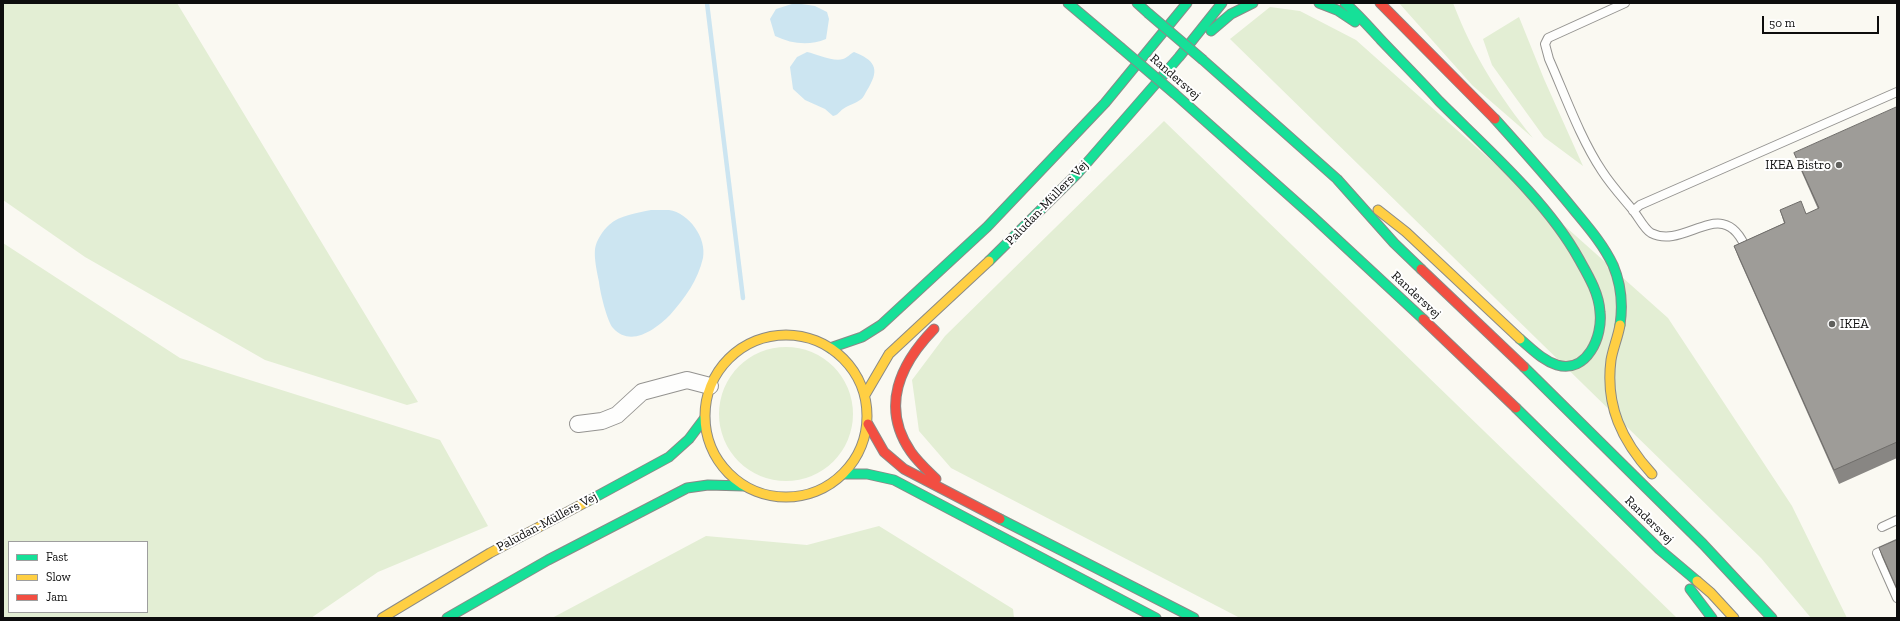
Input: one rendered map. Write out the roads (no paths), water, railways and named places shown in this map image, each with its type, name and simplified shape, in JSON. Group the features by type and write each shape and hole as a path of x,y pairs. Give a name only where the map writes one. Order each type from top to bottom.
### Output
{"main road":[{"name":"Randersvej","path":"1068,3 1175,94 1312,216 1461,355 1659,549 1711,593 1734,618"},
{"name":"Randersvej","path":"1137,3 1337,179 1394,243 1550,391 1741,584 1772,618"},
{"name":"Paludan-Müllers Vej","path":"830,348 862,337 880,325 987,227 1105,103 1187,3"},
{"name":"Paludan-Müllers Vej","path":"865,395 889,354 966,284 1078,173 1179,57 1222,3"},
{"path":"1179,57 1231,14 1253,3"},
{"path":"1319,3 1337,10 1381,40"},
{"path":"1337,179 1406,232 1541,358 1562,367 1572,367 1581,362 1590,354 1597,341 1600,323 1600,304 1590,279 1571,245 1523,187 1352,8 1345,3"},
{"path":"1380,3 1450,72 1544,173 1595,236 1609,259 1617,276 1621,301 1620,326 1611,359 1610,378 1614,414 1621,436 1658,480"},
{"path":"952,307 966,284"},
{"path":"940,323 921,341 901,371 896,397 897,419 905,442 920,464 951,492"},
{"path":"785,335 808,338 830,348 845,360 857,376 865,395 868,408 868,424 864,442 856,459 844,474 825,488 804,496 780,498 758,493 744,486 720,464 709,443 704,419 710,386 722,365 740,349 761,339 785,335"},
{"name":"Paludan-Müllers Vej","path":"382,618 490,553 669,458 689,440 704,419"},
{"path":"868,424 884,452 899,464 1194,618"},
{"path":"844,474 867,474 894,480 1156,618"},
{"path":"447,618 548,560 687,488 708,485 744,486"},
{"path":"1720,548 1741,584"},
{"path":"1659,549 1712,618"}],"street":[{"path":"578,424 602,421 616,415 642,392 687,380 710,386"}],"lane":[{"path":"1625,3 1548,38 1545,44 1549,59 1594,158 1603,172 1650,232 1662,237 1680,234 1707,224 1723,224 1735,230 1743,241 1751,261"},
{"path":"1634,211 1640,205 1897,92"},
{"path":"1882,527 1897,520"},
{"path":"1897,544 1877,553 1897,598"}],"water":[{"path":"795,3 815,6 827,12 829,19 826,39 813,43 800,43 788,41 775,36 770,19 776,9"},
{"path":"807,52 830,59 839,60 854,52 866,58 873,65 874,75 863,98 833,116 825,109 805,100 793,89 790,67 797,57"},
{"path":"651,210 669,210 676,212 690,221 702,242 704,250 703,258 698,274 690,288 670,315 651,331 635,336 628,336 620,334 613,328 608,319 595,261 595,249 602,233 613,222 629,215"}],"waterway":[{"path":"707,3 743,298"}],"place":[{"name":"IKEA Bistro","path":"1839,165"},
{"name":"IKEA","path":"1832,324"}]}
